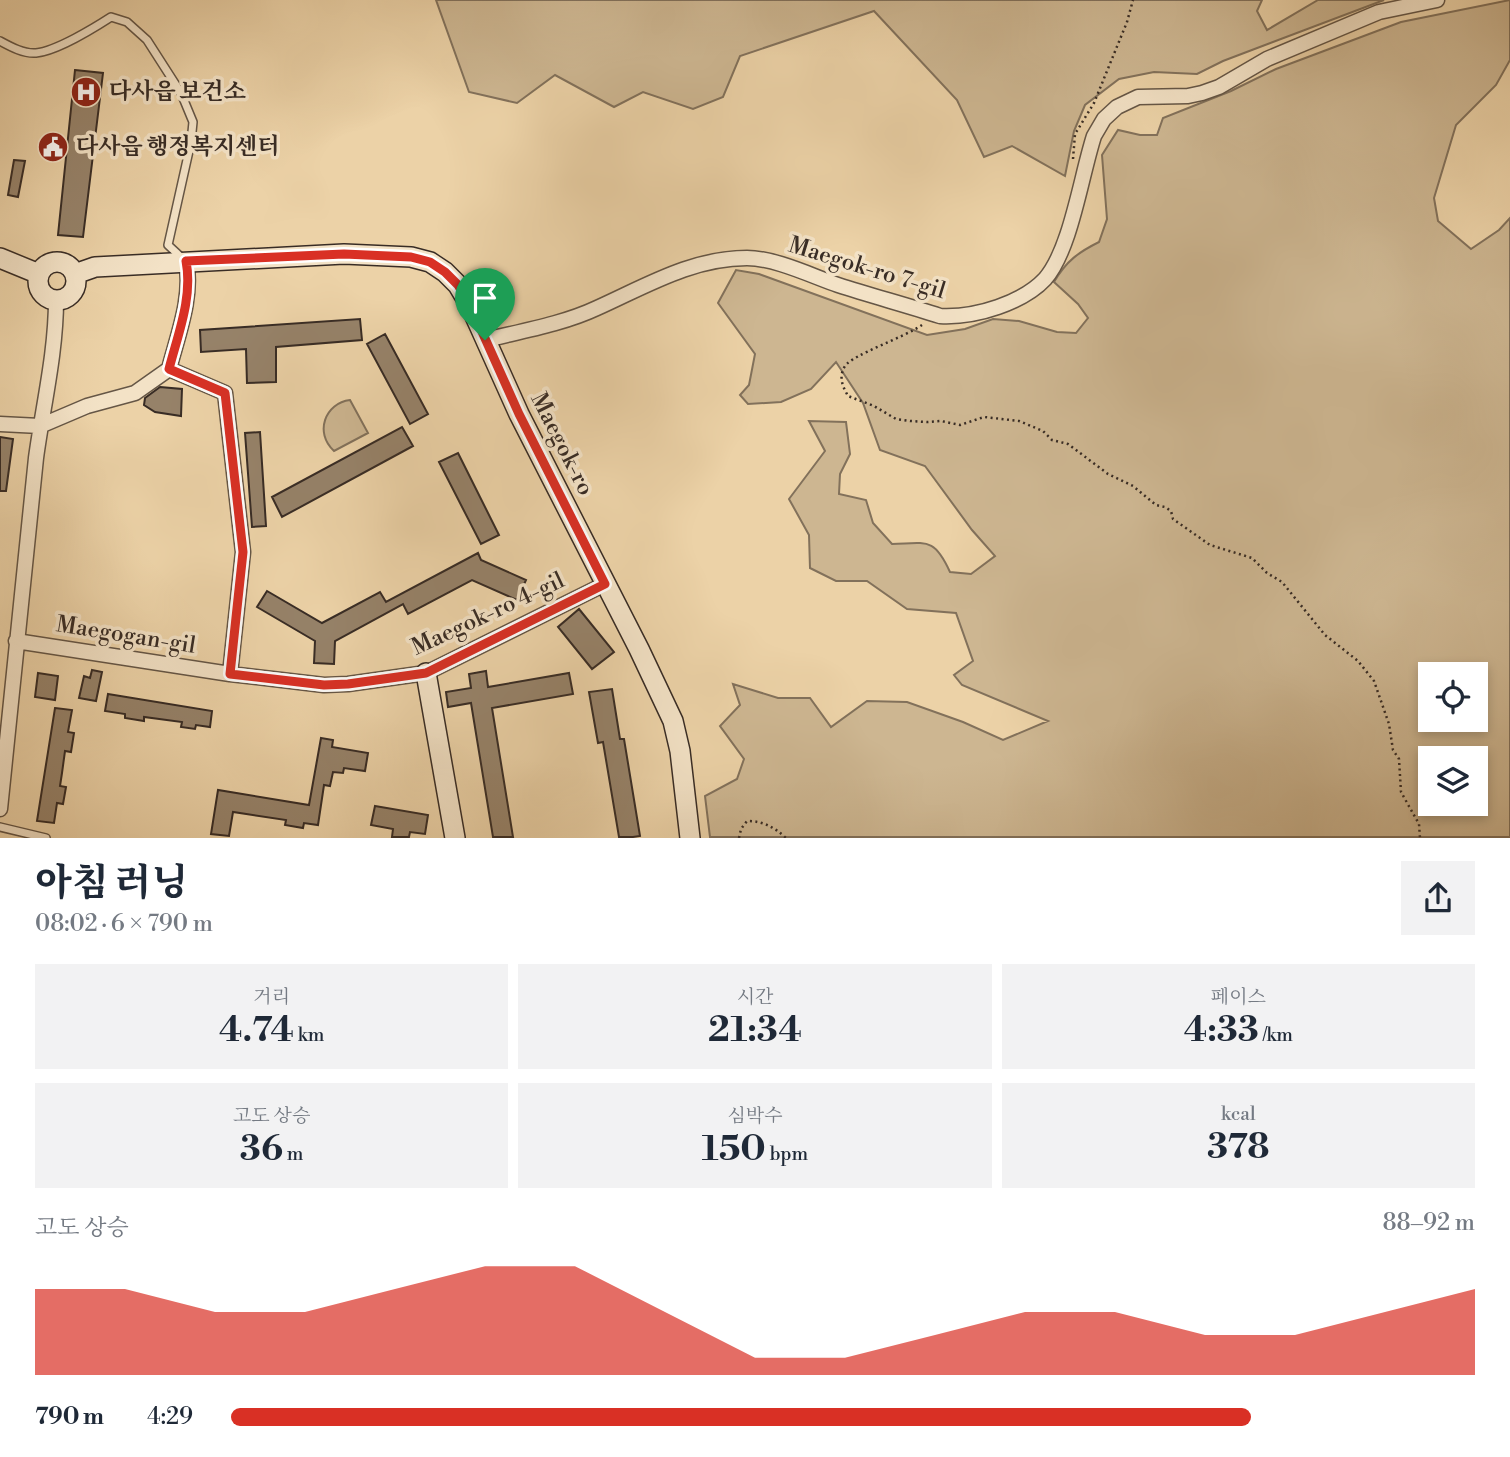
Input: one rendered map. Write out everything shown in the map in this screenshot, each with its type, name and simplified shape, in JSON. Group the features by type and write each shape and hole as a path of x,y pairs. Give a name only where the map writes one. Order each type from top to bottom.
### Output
{"street":[{"name":"Maegok-ro 7-gil","path":"485,340 596,309 693,265 749,257 796,269 936,315 957,317 977,314 1013,302 1031,292 1045,279 1058,259 1094,136 1104,119 1117,107 1138,97 1188,96 1202,93 1219,87 1267,60 1379,12 1437,0"},
{"name":"Maegok-ro","path":"75,274 95,267 344,254 411,257 430,262 445,272 458,285 470,305 519,414 673,721 680,751 690,838"},
{"path":"0,258 39,274"},
{"path":"0,424 40,426 87,406 135,393 169,369 190,280 186,261"},
{"path":"48,264 66,264 75,274 75,287 62,299 45,296 41,291 39,274 48,264"},
{"path":"0,809 40,426 56,324 56,300"},
{"path":"169,369 225,393 243,552 230,674"},
{"name":"Maegok-ro 4-gil","path":"230,674 324,685 426,673 605,584"},
{"name":"Maegogan-gil","path":"16,641 230,674"},
{"path":"426,673 455,838"}],"lane":[{"path":"0,41 14,49 37,53 80,37 111,17 127,22 146,40 181,93 193,122 168,244 186,261"},
{"path":"0,827 46,838"}],"path":[{"path":"1082,174 1072,171 1075,134 1094,103 1127,22 1133,0"},
{"path":"936,315 907,336 854,358 844,367 841,382 848,396 874,406 896,419 941,421 960,425 984,417 1019,421 1043,431 1052,440 1068,444 1108,474 1133,486 1156,505 1166,507 1171,511 1173,519 1210,545 1252,558 1267,573 1282,582 1325,635 1358,661 1374,681 1389,724 1393,750 1399,759 1401,792 1419,824 1420,838"},
{"path":"740,838 741,829 747,821 756,821 774,827 786,838"}],"shaded area":[{"path":"436,0 1262,0 1257,11 1267,30 1318,0 1384,0 1223,61 1197,74 1154,72 1119,79 1085,105 1074,131 1065,176 1012,146 984,157 957,100 874,11 740,56 723,97 693,109 643,92 614,107 555,75 517,103 469,92"},
{"path":"1510,0 1510,60 1496,85 1456,125 1434,198 1438,221 1471,249 1499,230 1510,218 1510,837 710,837 705,796 737,779 744,759 720,726 740,705 733,684 778,698 810,698 831,727 867,701 907,702 1003,740 1048,721 962,685 954,675 973,661 956,613 907,609 867,581 836,581 810,568 809,535 789,499 825,451 809,421 846,422 850,454 840,474 839,494 866,500 873,523 892,544 928,544 939,553 950,572 971,574 995,556 972,530 925,466 880,450 863,403 836,362 811,389 781,402 748,404 740,395 749,385 755,354 718,303 736,270 759,274 927,335 965,329 993,319 1019,321 1057,332 1076,333 1088,318 1078,304 1054,282 1074,258 1099,242 1107,219 1102,155 1118,130 1140,135 1157,135 1163,118 1231,91 1276,69 1401,22"},
{"path":"350,400 368,433 334,451 325,436 325,420 334,407"}],"building":[{"path":"75,70 103,73 83,237 58,235"},
{"path":"14,160 25,161 18,197 8,195"},
{"path":"360,319 362,340 276,347 276,382 247,383 246,349 201,352 200,330"},
{"path":"385,334 428,414 410,424 367,344"},
{"path":"160,387 182,389 181,416 155,412 144,405 145,398"},
{"path":"402,427 413,446 282,517 272,497"},
{"path":"260,432 266,526 252,527 245,433"},
{"path":"0,437 13,439 6,491 0,491"},
{"path":"458,453 499,535 481,544 439,462"},
{"path":"478,553 481,560 526,580 517,600 472,580 408,614 403,604 335,641 334,664 314,663 315,641 257,607 267,591 322,623 380,592 386,602"},
{"path":"579,609 614,652 592,669 558,627"},
{"path":"92,670 102,672 96,701 79,698 84,676 90,678"},
{"path":"486,671 488,687 569,673 573,694 492,708 513,837 493,837 471,703 448,707 446,692 471,688 469,674"},
{"path":"38,673 58,676 55,700 35,697"},
{"path":"612,689 620,739 624,739 640,836 619,837 603,742 598,743 589,692"},
{"path":"108,694 212,711 210,727 196,725 195,729 181,727 182,722 144,717 144,721 125,718 125,714 105,711"},
{"path":"55,708 72,710 68,732 74,733 71,752 65,751 60,786 66,787 63,804 57,803 54,823 37,821"},
{"path":"321,738 333,740 332,747 368,753 365,771 344,768 343,773 333,772 330,786 324,785 318,825 304,823 303,828 285,825 286,820 233,812 229,836 211,834 218,790 309,805"},
{"path":"375,806 428,815 425,834 410,832 409,837 392,837 393,829 371,825"}],"place":[{"name":"다사읍 보건소","path":"86,92"},
{"name":"다사읍 행정복지센터","path":"53,147"}],"route":[{"path":"344,254 411,257 430,262 458,285 485,340 519,414 605,584 426,673 324,685 230,674 243,552 225,393 169,369 190,280 186,261 344,254"}]}
